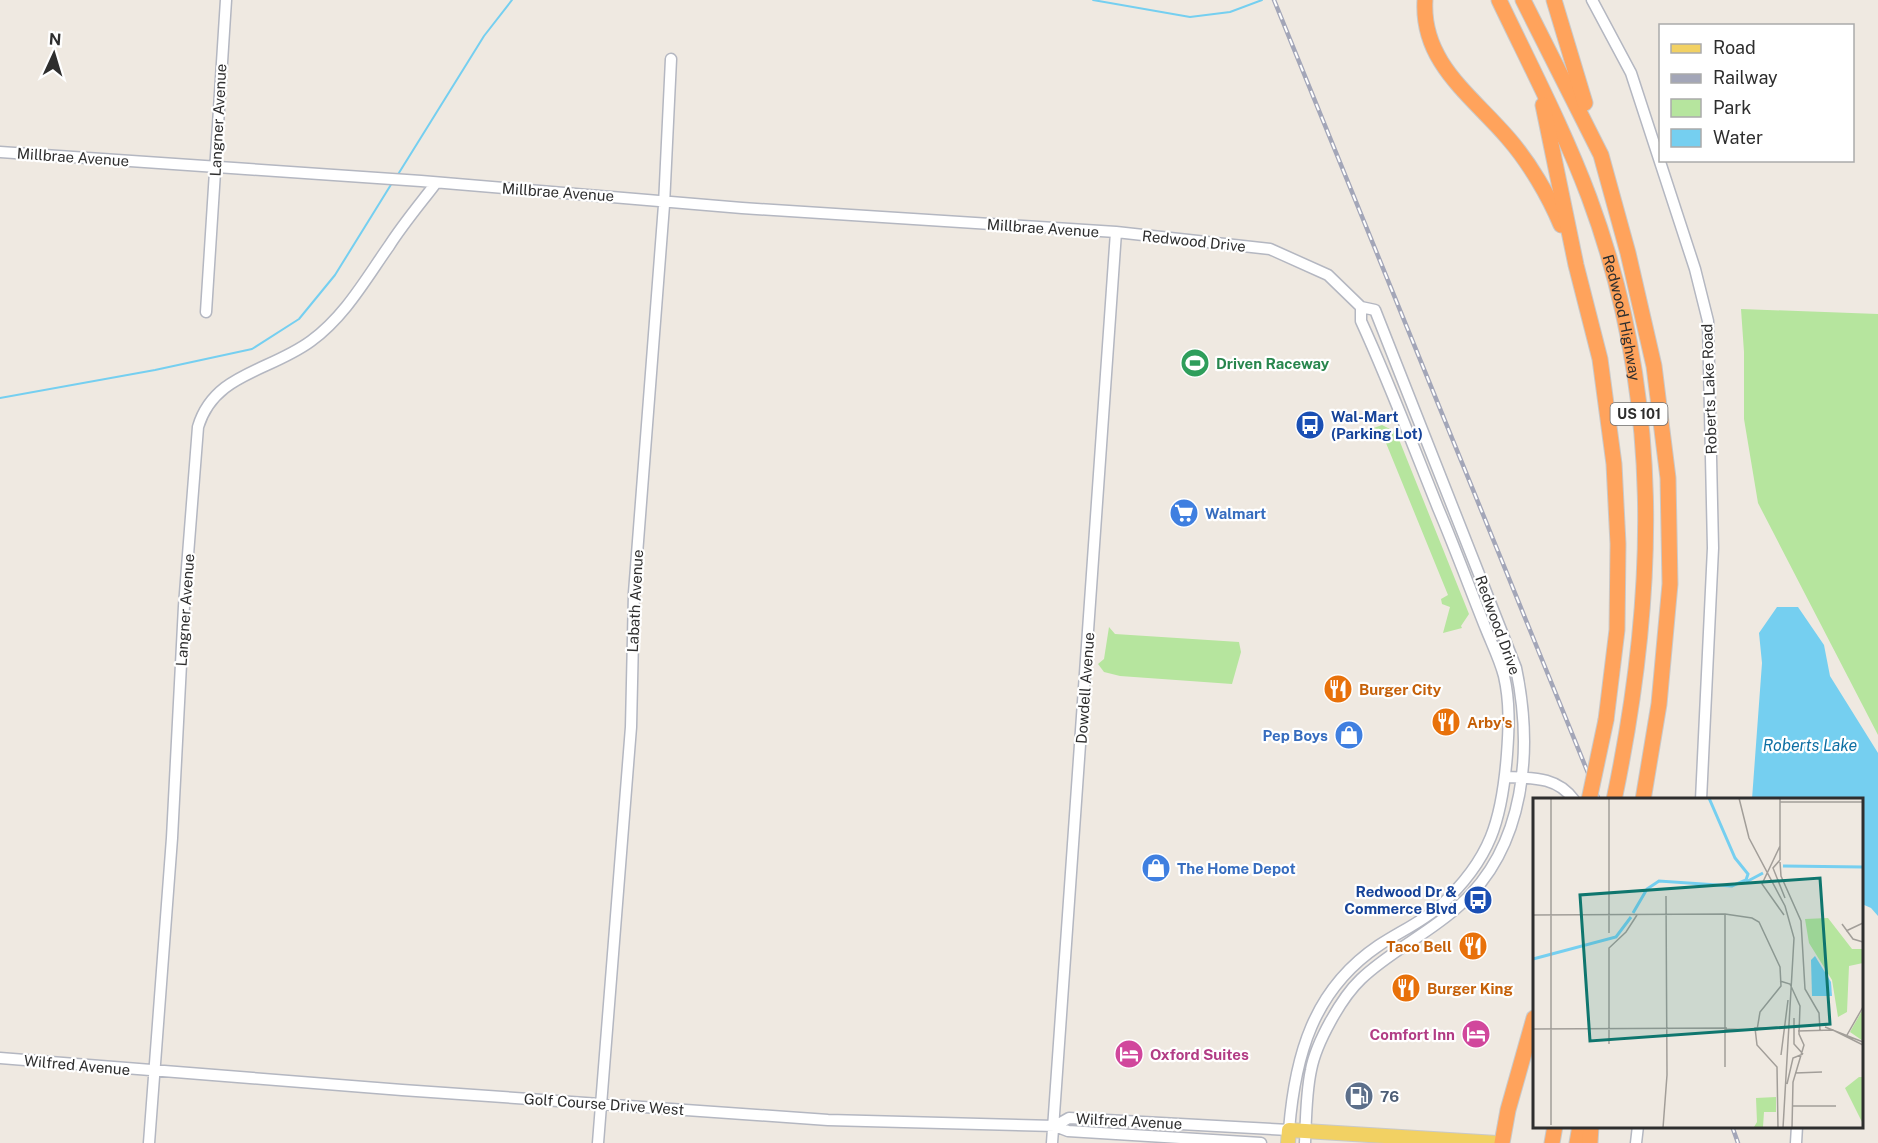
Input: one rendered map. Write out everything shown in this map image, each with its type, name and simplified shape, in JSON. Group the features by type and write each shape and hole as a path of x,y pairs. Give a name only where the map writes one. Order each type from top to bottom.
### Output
{"highway":[{"path":"1425,0 1426,30 1437,59 1454,82 1510,140 1556,213 1576,265"},
{"name":"Redwood Highway","path":"1499,0 1575,160 1602,234 1621,303 1635,378 1644,478 1646,570 1641,643 1614,798"},
{"name":"Redwood Highway","path":"1523,0 1601,155 1628,253 1654,366 1668,478 1668,628 1659,704 1643,798"},
{"path":"1554,0 1601,155"},
{"path":"1539,85 1576,265 1600,359 1614,464 1618,544 1617,630 1606,720 1589,798"},
{"path":"1502,1143 1508,1110 1533,1022"},
{"path":"1552,1143 1555,1128"},
{"path":"1577,1143 1580,1128"},
{"path":"1590,1143 1591,1128"}],"main road":[{"name":"Wilfred Avenue","path":"1289,1136 1497,1143"}],"street":[{"name":"Langner Avenue","path":"206,312 226,0"},
{"name":"Roberts Lake Road","path":"1592,0 1631,73 1659,159"},
{"name":"Labath Avenue","path":"598,1143 630,727 634,593 664,200 671,59"},
{"name":"Millbrae Avenue","path":"0,152 421,181 742,208 1116,232"},
{"name":"Roberts Lake Road","path":"1660,162 1695,269 1708,321 1713,548 1701,798"},
{"name":"Langner Avenue","path":"149,1143 172,838 184,606 198,427 203,410 223,386 283,359 312,340 339,317 436,183"},
{"name":"Redwood Drive","path":"1116,232 1270,249 1328,274 1361,307 1375,310 1516,668 1523,716 1522,778 1514,822 1494,865 1462,904 1418,940 1360,979 1338,1009 1311,1069 1305,1137"},
{"name":"Dowdell Avenue","path":"1052,1143 1055,1126 1116,232"},
{"name":"Redwood Drive","path":"1289,1136 1293,1082 1301,1049 1326,1001 1361,958 1439,907 1462,884 1480,858 1497,824 1505,777 1508,705 1503,676 1466,575 1360,321 1361,307"},
{"path":"1505,777 1556,783 1572,798"},
{"path":"1480,858 1494,865"},
{"path":"1410,928 1418,940"},
{"path":"1326,1001 1338,1009"},
{"name":"Wilfred Avenue","path":"0,1058 154,1071"},
{"name":"Golf Course Drive West","path":"154,1071 828,1120 1055,1126"},
{"name":"Wilfred Avenue","path":"1055,1126 1069,1118 1289,1136"},
{"name":"Wilfred Avenue","path":"1055,1126 1068,1131 1261,1143"},
{"path":"1636,1143 1638,1128"},
{"path":"1796,1143 1797,1128"}],"green space":[{"path":"1741,309 1878,314 1878,735 1758,503 1744,419 1744,352"},
{"path":"1382,425 1396,432 1469,614 1462,628 1443,633 1450,607 1442,604 1441,599 1448,595 1386,443 1388,440 1384,432 1368,430"},
{"path":"1109,627 1115,634 1239,642 1241,652 1232,684 1120,676 1104,672 1098,664 1104,659"}],"water":[{"name":"Roberts Lake","path":"1777,607 1798,607 1824,645 1830,676 1878,753 1878,916 1871,908 1863,904 1863,798 1752,798 1762,663 1759,633"}],"waterway":[{"path":"397,176 484,36 512,0"},
{"path":"1093,0 1190,17 1230,12 1262,0"},
{"path":"0,398 155,370 252,349 299,319 335,275 392,183"}],"railway":[{"path":"1274,0 1598,798"},
{"path":"1733,1128 1738,1143"}],"place":[{"name":"Driven Raceway","path":"1195,363"},
{"name":"Wal-Mart (Parking Lot)","path":"1310,425"},
{"name":"Walmart","path":"1184,513"},
{"name":"Burger City","path":"1338,689"},
{"name":"Arby's","path":"1446,722"},
{"name":"Pep Boys","path":"1349,735"},
{"name":"The Home Depot","path":"1156,868"},
{"name":"Redwood Dr & Commerce Blvd","path":"1478,900"},
{"name":"Taco Bell","path":"1473,946"},
{"name":"Burger King","path":"1406,988"},
{"name":"Comfort Inn","path":"1476,1034"},
{"name":"Oxford Suites","path":"1129,1054"},
{"name":"76","path":"1359,1096"}]}
